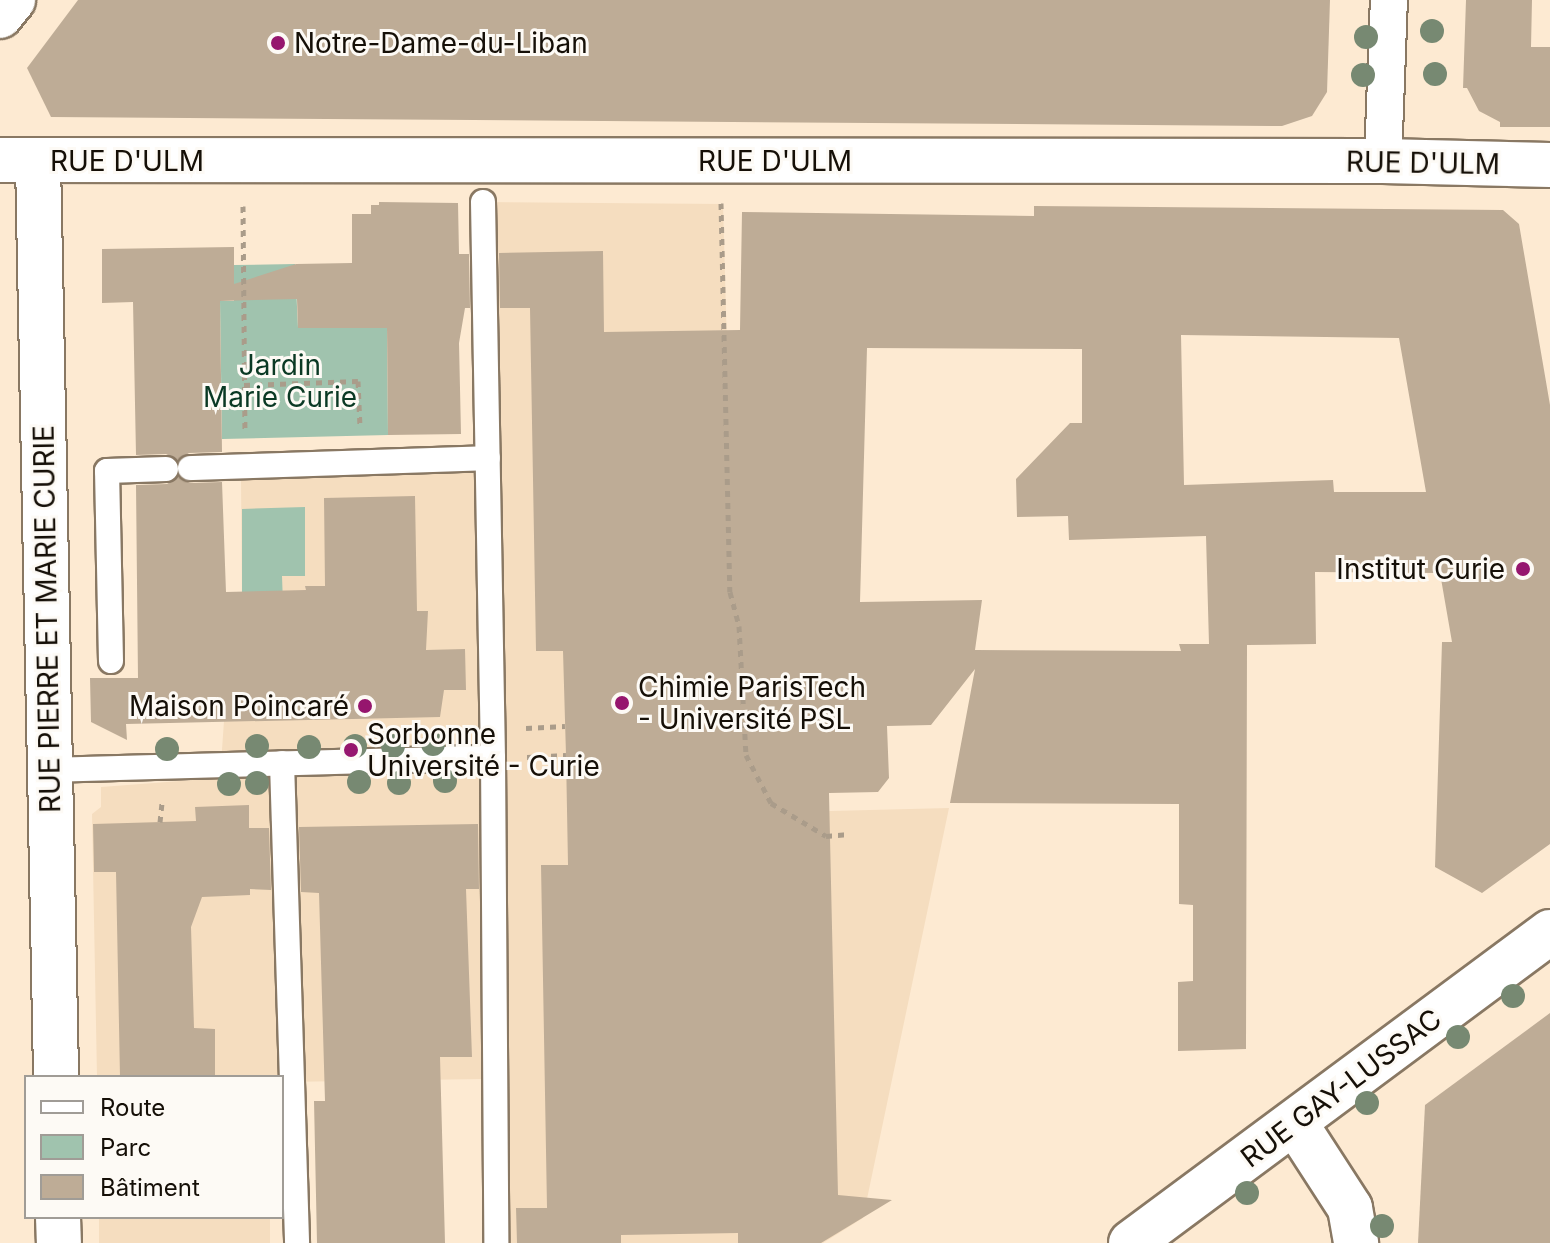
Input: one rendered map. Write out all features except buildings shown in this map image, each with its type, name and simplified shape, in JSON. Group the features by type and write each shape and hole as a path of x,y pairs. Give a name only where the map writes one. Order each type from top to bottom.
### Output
{"street":[{"path":"0,16 13,0"},
{"path":"1383,161 1389,0"},
{"name":"RUE D'ULM","path":"19,161 1383,161 1549,172"},
{"name":"RUE PIERRE ET MARIE CURIE","path":"19,161 50,770 56,1075"},
{"name":"RUE GAY-LUSSAC","path":"1131,1243 1550,932"},
{"path":"1295,1123 1350,1208 1356,1243"},
{"path":"58,1219 59,1243"}],"lane":[{"path":"483,202 493,758 496,1243"},
{"path":"111,661 107,471 488,458"},
{"path":"50,770 493,758"},
{"path":"282,763 297,1243"}],"path":[{"path":"720,194 730,592 739,626 746,755 771,803 826,836 849,834"},
{"path":"243,201 246,464"},
{"path":"244,385 358,381 360,435"},
{"path":"539,756 566,755"}],"shaded area":[{"name":"Chimie ParisTech - Université PSL","path":"483,202 723,204 734,597 756,813 949,808 863,1218 823,1243 500,1243"},
{"name":"Sorbonne Université - Curie","path":"477,468 484,1079 284,1082 284,1075 97,1075 92,814 101,807 101,787 220,778 224,721 242,605 241,477"},
{"path":"99,1219 270,1219 270,1243 99,1243"}],"green space":[{"name":"Jardin Marie Curie","path":"295,264 298,328 387,327 388,435 222,439 220,301 234,301 234,265"},
{"path":"305,507 305,576 282,576 283,604 242,605 242,509"}],"place":[{"name":"Notre-Dame-du-Liban","path":"278,43"},
{"name":"Institut Curie","path":"1523,569"},
{"name":"Chimie ParisTech - Université PSL","path":"622,703"},
{"name":"Maison Poincaré","path":"365,706"},
{"name":"Sorbonne Université - Curie","path":"351,750"}]}
